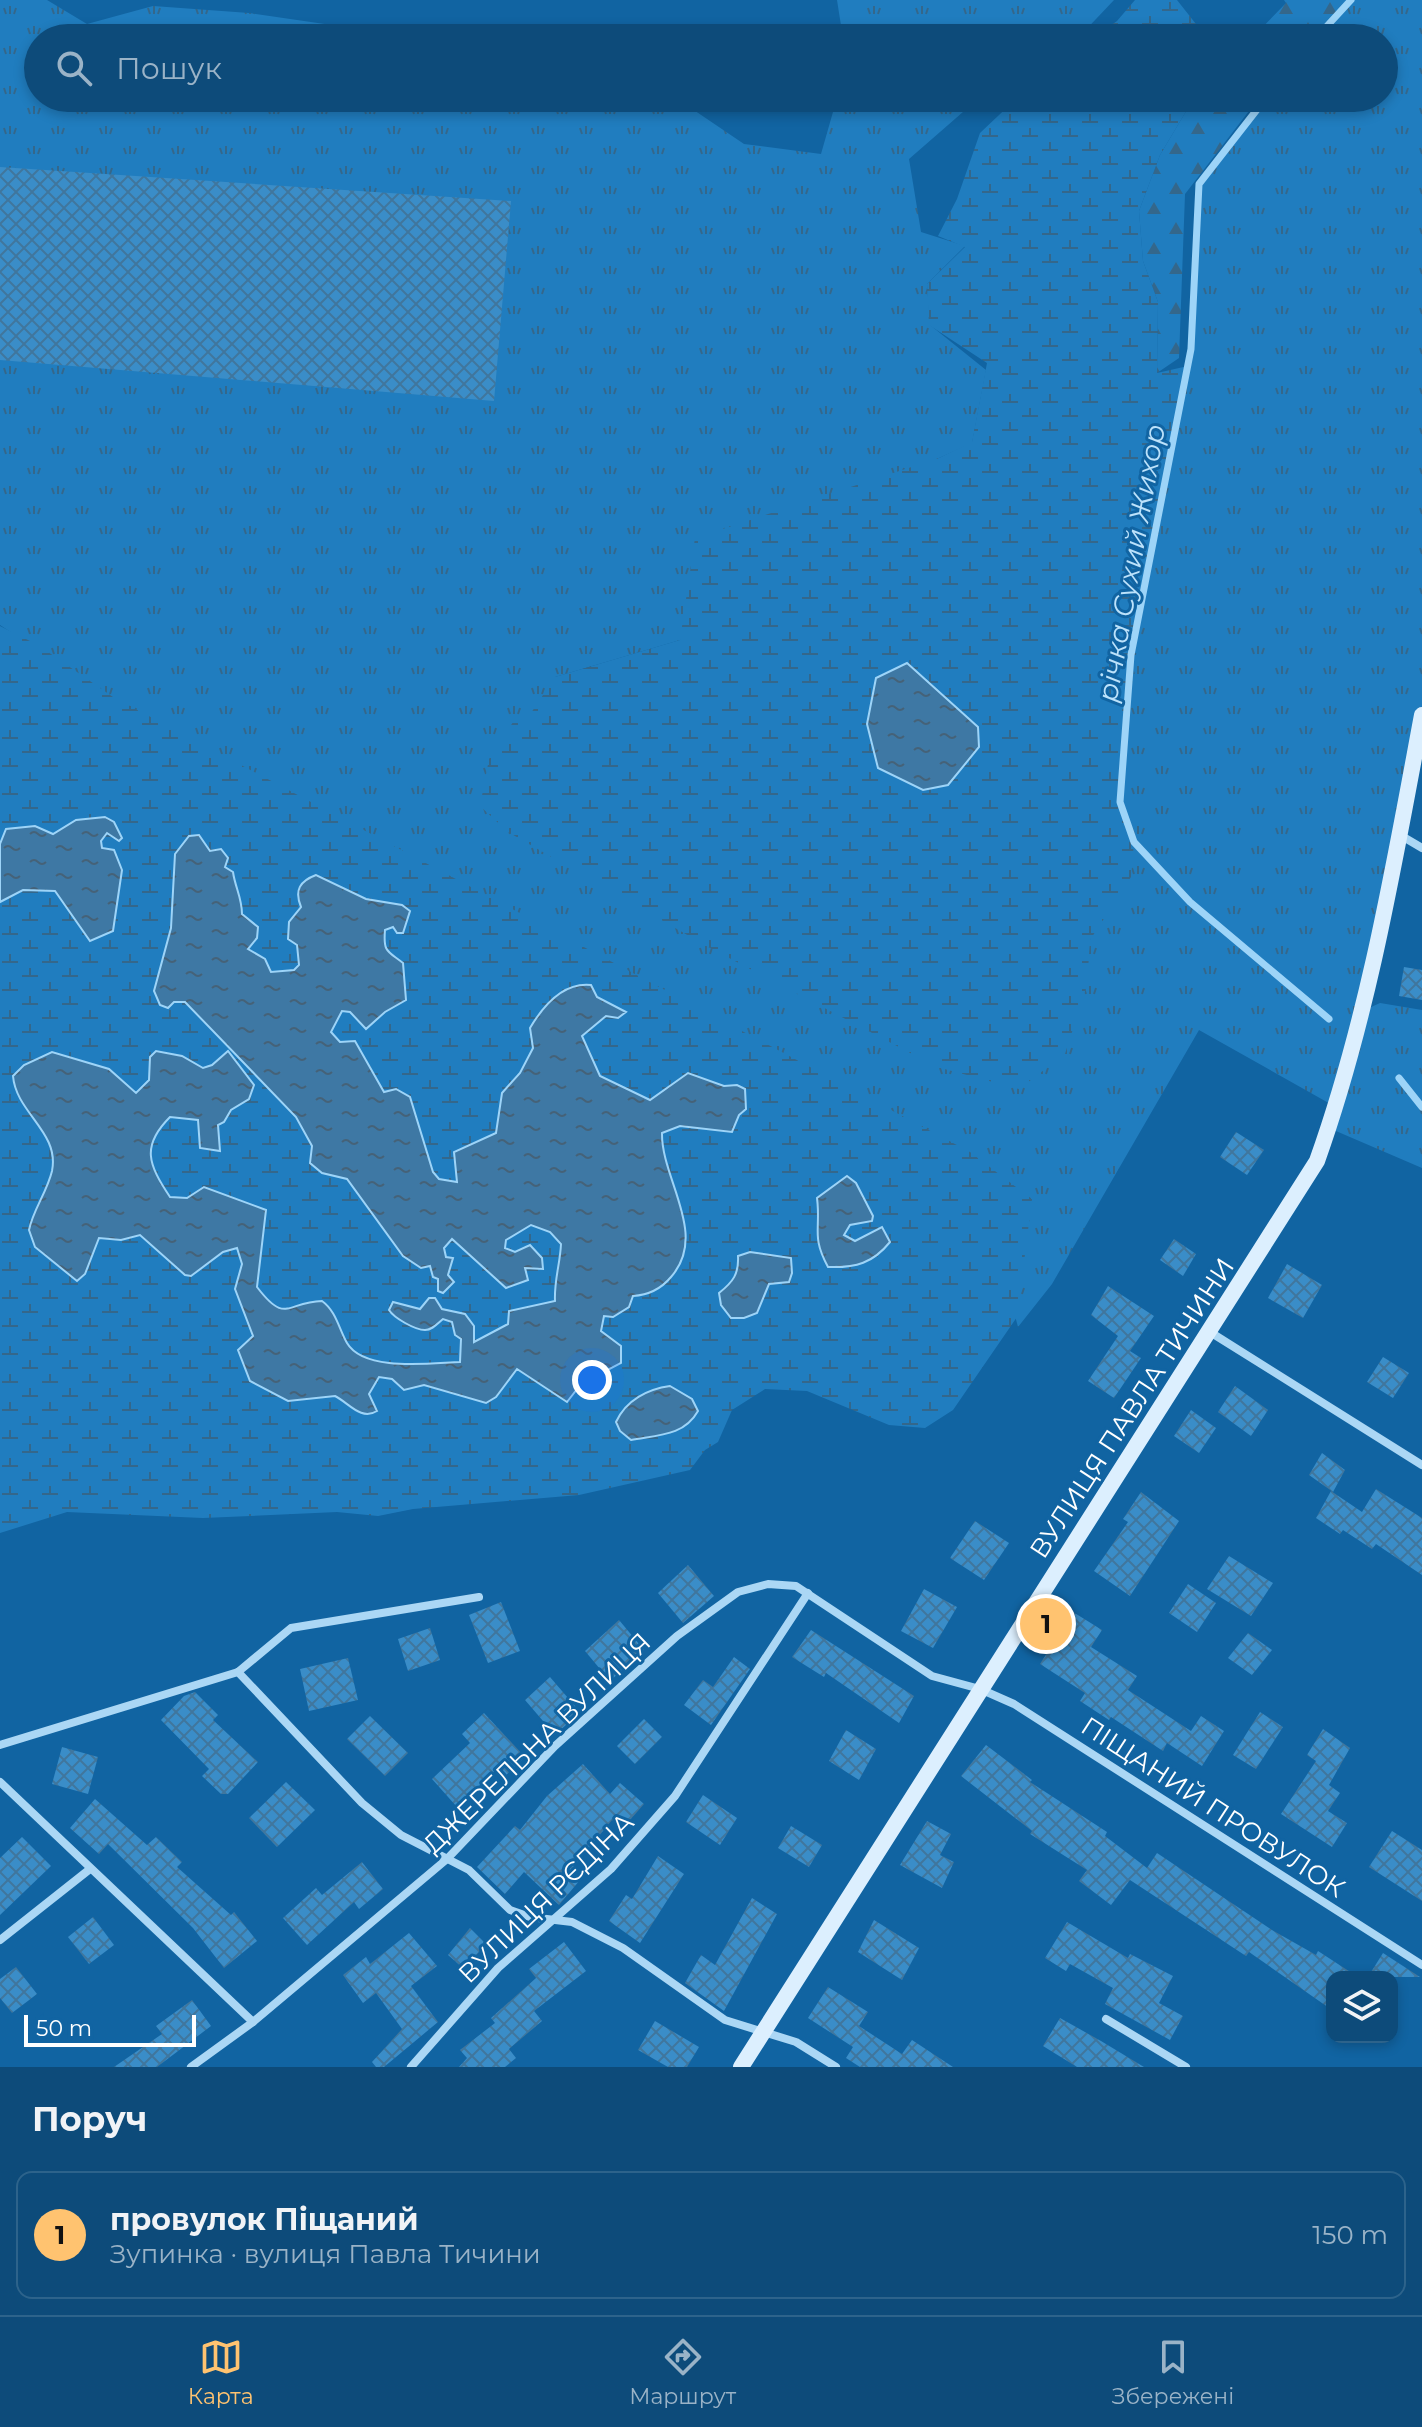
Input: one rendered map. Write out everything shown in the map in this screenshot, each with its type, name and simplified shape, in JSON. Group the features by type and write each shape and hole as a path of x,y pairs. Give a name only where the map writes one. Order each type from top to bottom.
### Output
{"main road":[{"name":"ВУЛИЦЯ ПАВЛА ТИЧИНИ","path":"741,2067 1317,1161 1344,1083 1400,834 1422,715"}],"street":[{"path":"1400,834 1422,848"},
{"path":"1210,1332 1422,1465"},
{"name":"ДЖЕРЕЛЬНА ВУЛИЦЯ","path":"191,2067 253,2022 447,1859 555,1746 677,1636 738,1592 768,1584 796,1586 932,1676 980,1689"},
{"name":"ВУЛИЦЯ РЄДІНА","path":"411,2067 498,1968 611,1869 675,1796 808,1593"},
{"path":"0,1745 238,1672 291,1628 479,1597"},
{"path":"238,1672 362,1803 401,1835 469,1870 510,1910 530,1917 572,1922 623,1948 725,2020 796,2042 836,2067"},
{"name":"ПІЩАНИЙ ПРОВУЛОК","path":"980,1689 1014,1704 1422,1965"},
{"path":"0,1782 253,2022"},
{"path":"0,1940 90,1869"},
{"path":"1106,2019 1186,2067"}],"green space":[{"path":"0,0 47,0 87,24 24,24 24,112 697,112 744,144 821,154 833,112 963,112 909,159 921,232 965,246 927,284 930,325 986,370 972,443 939,458 680,640 555,677 1090,940 1122,824 1121,762 1131,655 1191,349 1199,184 1258,112 1398,112 1398,24 1330,24 1353,0 1422,0 1422,710 1369,1008 1380,1003 1422,1010 1422,1168 1329,1128 1334,1106 1199,1030 1052,1284 1018,1327 979,1178 150,723 0,625"},
{"path":"837,0 1114,0 1091,24 841,24"},
{"path":"1135,0 1177,0 1196,24 1113,24"},
{"path":"1284,0 1351,0 1328,24 1266,24 1286,3"},
{"path":"153,6 249,13 325,24 87,24"},
{"path":"1002,112 1186,112 1160,155 1139,211 1143,261 1158,302 1157,373 1188,366 1149,561 1123,749 1122,817 1134,842 1131,877 1090,940 1087,985 1065,1054 1019,1089 937,1067 710,948 508,832 480,806 489,759 515,719 529,716 555,677 680,640 695,538 939,458 972,442 987,363 929,325 927,284 965,247 938,236 957,199 980,133"},
{"path":"1186,112 1248,112 1185,194 1179,358 1157,373 1158,302 1143,261 1139,211 1160,155"},
{"path":"0,626 38,645 113,697 970,1152 1032,1199 1017,1317 953,1410 925,1428 889,1425 807,1391 765,1389 732,1410 718,1442 705,1450 690,1470 579,1495 413,1509 378,1516 337,1512 203,1518 67,1512 0,1533"}],"water":[{"path":"907,663 978,727 979,747 948,785 923,790 878,768 867,724 876,678"},
{"path":"105,817 114,822 122,838 119,841 107,833 101,841 102,848 114,850 122,870 113,931 90,941 55,891 23,890 0,902 0,844 6,829 35,826 53,834 76,820"},
{"path":"199,835 210,851 221,849 228,858 225,867 233,872 242,914 258,927 257,938 248,949 265,959 271,972 294,970 299,965 297,945 288,939 289,922 301,907 298,891 310,877 316,875 366,899 402,905 410,911 403,933 397,933 393,927 385,930 388,951 403,963 406,1000 385,1012 366,1029 350,1012 342,1011 331,1032 340,1042 355,1041 384,1092 396,1089 410,1097 433,1172 439,1179 457,1182 454,1152 496,1133 502,1093 520,1073 533,1048 530,1028 555,997 571,987 591,985 597,997 626,1012 618,1018 606,1016 582,1036 600,1076 650,1100 688,1073 724,1086 737,1085 745,1089 746,1109 739,1115 732,1132 680,1126 662,1133 668,1169 685,1225 681,1260 671,1277 659,1288 633,1296 629,1307 613,1317 604,1316 601,1331 621,1346 621,1363 581,1384 567,1402 517,1369 496,1397 486,1403 424,1385 404,1390 392,1379 379,1377 369,1394 377,1411 371,1414 360,1412 335,1396 288,1401 250,1381 238,1350 253,1336 235,1289 242,1264 237,1248 223,1252 191,1276 185,1275 140,1235 121,1240 99,1238 85,1274 77,1281 35,1247 29,1230 50,1179 53,1157 44,1134 21,1101 13,1076 24,1065 52,1052 109,1069 136,1093 149,1080 150,1057 156,1051 182,1056 203,1068 212,1065 228,1051 254,1085 249,1099 231,1110 224,1122 218,1125 220,1151 200,1148 198,1120 170,1117 155,1137 151,1156 157,1175 170,1197 187,1198 204,1187 266,1210 257,1287 274,1305 287,1309 322,1301 337,1320 347,1343 356,1352 382,1362 416,1364 460,1362 461,1339 455,1335 452,1322 443,1319 428,1330 405,1323 389,1310 393,1302 420,1309 429,1298 435,1298 442,1309 465,1314 474,1326 474,1342 508,1324 509,1311 555,1301 561,1244 550,1232 531,1225 506,1240 505,1248 515,1252 530,1245 542,1258 543,1269 525,1268 528,1280 506,1288 452,1239 444,1248 446,1257 453,1258 448,1275 454,1282 443,1293 438,1291 438,1279 433,1277 430,1266 421,1268 403,1256 347,1179 322,1173 310,1163 312,1146 296,1117 185,1002 174,1002 168,1008 160,1005 154,991 171,928 175,854 189,836"},
{"path":"847,1176 856,1183 873,1216 872,1221 850,1225 844,1235 855,1241 882,1227 890,1242 863,1263 828,1267 818,1240 817,1198"},
{"path":"750,1252 791,1258 792,1273 789,1282 769,1284 757,1313 744,1318 731,1318 721,1305 719,1293 734,1277 738,1256"},
{"path":"670,1386 692,1399 698,1411 692,1419 678,1430 631,1440 620,1431 616,1422 632,1402 646,1393"}],"building":[{"path":"0,167 511,201 494,401 0,360"},
{"path":"1404,967 1422,970 1422,1000 1399,996"},
{"path":"1236,1132 1264,1150 1247,1175 1220,1157"},
{"path":"1174,1239 1196,1254 1183,1276 1160,1260"},
{"path":"1287,1264 1322,1285 1303,1318 1268,1298"},
{"path":"1108,1286 1154,1316 1130,1351 1141,1358 1114,1398 1088,1381 1118,1336 1091,1315"},
{"path":"1383,1357 1409,1373 1393,1398 1367,1382"},
{"path":"1235,1386 1268,1410 1251,1436 1218,1412"},
{"path":"1191,1410 1216,1428 1199,1453 1174,1436"},
{"path":"1322,1453 1345,1470 1333,1492 1309,1475"},
{"path":"1376,1489 1422,1518 1422,1575 1376,1544 1372,1549 1343,1530 1340,1534 1316,1518 1331,1491 1362,1512"},
{"path":"1141,1492 1179,1521 1130,1596 1094,1571 1128,1522 1123,1519"},
{"path":"975,1521 1009,1543 984,1580 950,1558"},
{"path":"1229,1556 1273,1583 1251,1616 1207,1589"},
{"path":"688,1565 714,1596 683,1623 658,1593"},
{"path":"1188,1584 1216,1603 1197,1632 1169,1613"},
{"path":"924,1589 957,1607 933,1648 901,1631"},
{"path":"501,1602 520,1651 488,1663 469,1615"},
{"path":"1073,1612 1102,1630 1091,1647 1137,1676 1128,1690 1191,1731 1201,1716 1224,1731 1202,1766 1167,1743 1163,1751 1111,1717 1109,1720 1080,1701 1085,1693 1040,1664"},
{"path":"619,1620 644,1650 610,1681 585,1651"},
{"path":"430,1628 440,1660 408,1671 398,1639"},
{"path":"811,1630 914,1696 899,1723 826,1673 824,1677 792,1657"},
{"path":"1248,1633 1272,1650 1252,1675 1228,1658"},
{"path":"734,1657 750,1669 711,1725 684,1705 703,1680 713,1687"},
{"path":"348,1658 358,1700 309,1711 300,1669"},
{"path":"550,1677 580,1712 555,1735 525,1700"},
{"path":"195,1692 218,1715 213,1720 258,1762 228,1794 221,1794 202,1776 209,1769 161,1720 184,1696"},
{"path":"1260,1712 1283,1727 1256,1769 1233,1755"},
{"path":"484,1713 525,1757 503,1778 496,1770 457,1807 432,1779 470,1743 462,1734"},
{"path":"370,1716 408,1753 385,1776 347,1739"},
{"path":"644,1719 662,1737 635,1764 617,1746"},
{"path":"1323,1729 1350,1748 1329,1785 1340,1793 1328,1811 1347,1823 1332,1847 1281,1814 1316,1761 1307,1755"},
{"path":"846,1730 876,1749 859,1780 829,1761"},
{"path":"986,1745 1032,1780 1030,1782 1107,1832 1105,1836 1147,1868 1157,1853 1272,1930 1316,1955 1318,1951 1349,1971 1326,1971 1326,2006 1249,1952 1246,1956 1130,1880 1111,1905 1079,1881 1087,1870 1030,1834 1032,1831 961,1776"},
{"path":"62,1747 98,1757 88,1794 52,1784"},
{"path":"583,1764 610,1794 620,1783 644,1804 622,1829 612,1820 570,1871 580,1880 559,1905 524,1872 505,1894 477,1867 515,1826 520,1830 547,1796"},
{"path":"286,1782 315,1810 277,1847 249,1818"},
{"path":"703,1795 737,1818 720,1845 686,1822"},
{"path":"95,1799 147,1845 156,1837 182,1862 177,1867 231,1915 234,1912 257,1941 224,1968 193,1928 108,1844 99,1854 70,1828"},
{"path":"927,1821 951,1834 940,1855 954,1862 942,1888 900,1865"},
{"path":"791,1826 822,1845 809,1867 778,1848"},
{"path":"1392,1831 1422,1850 1422,1901 1369,1867"},
{"path":"22,1837 51,1866 0,1915 0,1858"},
{"path":"658,1856 684,1874 640,1943 609,1921 626,1895 632,1899"},
{"path":"362,1862 383,1889 359,1909 354,1902 307,1945 283,1918 316,1888 322,1895"},
{"path":"752,1898 777,1914 724,2011 685,1983 701,1955 715,1965"},
{"path":"93,1917 114,1945 89,1964 68,1937"},
{"path":"874,1920 919,1948 902,1980 858,1952"},
{"path":"1067,1922 1128,1958 1130,1954 1173,1976 1159,2003 1183,2016 1170,2040 1105,2004 1113,1988 1070,1964 1066,1971 1045,1958"},
{"path":"470,1928 486,1944 464,1969 448,1955"},
{"path":"409,1933 437,1966 411,1986 438,2022 384,2067 376,2067 372,2062 402,2029 376,1993 363,2003 343,1975 366,1957 370,1964"},
{"path":"564,1942 586,1971 534,2011 542,2021 509,2049 516,2058 505,2067 459,2067 467,2058 460,2050 495,2023 491,2018 536,1978 529,1969"},
{"path":"1383,1953 1420,1977 1398,1977 1398,1971 1372,1971"},
{"path":"16,1967 37,1994 12,2013 0,1998 0,1979"},
{"path":"828,1987 868,2012 859,2026 902,2054 912,2040 953,2067 860,2067 846,2058 853,2047 808,2018"},
{"path":"192,2000 211,2026 157,2067 114,2067 162,2034 156,2026"},
{"path":"1060,2018 1144,2067 1077,2067 1043,2046"},
{"path":"655,2021 699,2047 687,2067 668,2067 638,2050"}],"waterway":[{"name":"річка Сухий Жихор","path":"1329,24 1351,0"},
{"name":"річка Сухий Жихор","path":"1255,112 1199,184 1191,349 1131,655 1120,802 1134,842 1190,902 1329,1019"},
{"name":"річка Сухий Жихор","path":"1399,1078 1422,1107"}],"place":[{"name":"провулок Піщаний","path":"1046,1624"}]}
